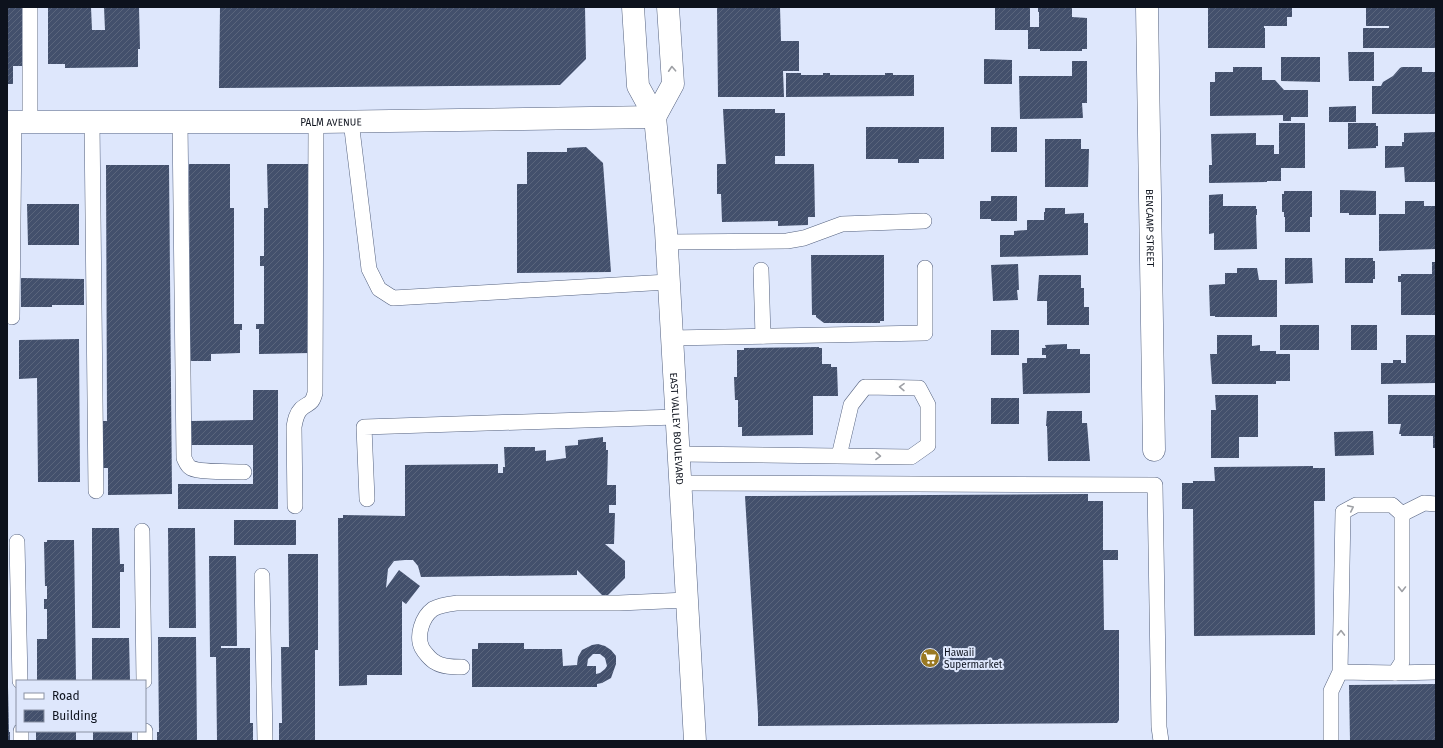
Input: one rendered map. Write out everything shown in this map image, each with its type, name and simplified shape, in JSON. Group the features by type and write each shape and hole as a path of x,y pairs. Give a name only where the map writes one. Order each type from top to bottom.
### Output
{"street":[{"name":"EAST VALLEY BOULEVARD","path":"633,7 638,86 655,117 666,242 695,741"},
{"path":"655,117 673,84 668,7"},
{"name":"BENCAMP STREET","path":"1147,7 1154,450"},
{"name":"PALM AVENUE","path":"17,122 316,122 655,117"}],"lane":[{"path":"12,316 17,122 30,7"},
{"path":"351,121 369,269 379,289 393,298 668,282"},
{"path":"92,122 96,491"},
{"path":"180,122 184,458 190,468 198,470 244,472"},
{"path":"295,506 294,427 296,417 300,410 313,401 315,393 316,122"},
{"path":"666,242 787,241 804,238 842,224 924,221"},
{"path":"671,338 925,333 925,268"},
{"path":"761,270 763,336"},
{"path":"678,454 911,457 928,445 928,405 919,388 865,386 850,404 839,456"},
{"path":"367,499 364,427 676,416"},
{"path":"680,483 1155,485 1159,727 1161,741"},
{"path":"1402,514 1424,503 1436,504"},
{"path":"1331,741 1331,691 1340,672 1343,512 1356,505 1392,505 1402,514 1402,662 1395,673"},
{"path":"142,532 144,680"},
{"path":"17,542 20,680"},
{"path":"262,576 265,741"},
{"path":"462,667 450,667 435,662 422,649 420,633 424,620 432,610 443,605 457,603 619,603 687,600"},
{"path":"1340,672 1436,672"}],"building":[{"path":"7,7 23,7 23,66 13,66 13,84 7,84"},
{"path":"48,7 91,7 92,30 105,30 104,7 139,7 140,49 138,49 138,67 65,68 65,64 48,64"},
{"path":"220,7 585,7 586,59 560,85 219,88"},
{"path":"717,7 780,7 781,41 799,41 799,71 783,71 784,97 718,97"},
{"path":"995,7 1030,7 1030,27 1039,27 1038,7 1072,7 1072,17 1087,18 1087,49 1082,49 1082,51 1040,51 1040,49 1028,49 1028,30 995,30"},
{"path":"1292,7 1292,17 1287,17 1287,26 1264,26 1265,48 1208,48 1208,8"},
{"path":"1366,7 1436,7 1436,48 1363,48 1363,28 1389,28 1389,26 1366,26"},
{"path":"1348,52 1374,52 1374,81 1349,81"},
{"path":"1281,57 1320,57 1320,82 1281,81"},
{"path":"984,59 1012,60 1012,84 984,84"},
{"path":"1072,61 1087,61 1087,103 1082,103 1083,118 1020,119 1019,76 1072,76"},
{"path":"1233,67 1262,67 1262,80 1275,80 1284,90 1308,90 1308,117 1291,117 1291,121 1283,121 1283,115 1210,116 1210,82 1215,82 1215,72 1233,72"},
{"path":"1402,67 1422,67 1422,72 1436,72 1436,114 1372,114 1372,86 1381,86 1383,82 1393,76"},
{"path":"786,73 801,73 801,75 823,75 823,73 830,73 830,75 885,75 885,73 893,73 893,75 914,75 914,96 786,97"},
{"path":"1356,106 1356,122 1329,122 1329,107"},
{"path":"723,109 775,109 775,113 785,113 785,156 775,156 775,164 814,164 815,217 808,217 808,225 778,226 778,221 722,222 721,194 717,194 717,164 726,164"},
{"path":"1279,123 1305,123 1305,168 1281,168 1281,181 1209,183 1209,165 1212,165 1211,134 1256,133 1256,145 1274,145 1274,154 1279,154"},
{"path":"1348,123 1376,123 1376,126 1378,126 1378,146 1376,146 1376,148 1348,149"},
{"path":"866,127 944,127 944,159 919,159 919,163 898,163 898,159 866,159"},
{"path":"991,127 1017,127 1017,152 991,152"},
{"path":"1436,132 1436,182 1405,182 1404,167 1385,168 1385,146 1402,146 1402,142 1404,142 1404,133"},
{"path":"1045,139 1081,139 1081,149 1089,149 1088,187 1045,187"},
{"path":"586,147 603,163 611,272 517,273 517,184 527,184 527,152 567,152 567,148"},
{"path":"189,164 230,164 230,208 234,208 234,324 242,324 242,330 240,330 240,353 211,354 211,361 190,361"},
{"path":"267,164 308,164 310,353 259,354 259,329 256,329 256,324 264,324 264,266 260,266 260,256 264,256 264,208 268,208"},
{"path":"106,165 169,165 172,494 108,495 108,468 102,468 101,421 107,421"},
{"path":"1340,190 1376,191 1376,215 1349,215 1349,213 1340,213"},
{"path":"1284,191 1312,191 1312,217 1310,217 1310,232 1285,232 1285,217 1284,212 1282,212 1282,194 1284,194"},
{"path":"1223,194 1223,206 1256,206 1257,249 1214,250 1214,233 1209,234 1209,195"},
{"path":"991,196 1017,196 1017,221 991,221 991,219 980,219 980,201 991,201"},
{"path":"1405,201 1424,201 1424,206 1436,206 1436,249 1379,251 1379,214 1405,214"},
{"path":"27,204 79,204 79,245 28,245"},
{"path":"1045,208 1065,208 1065,214 1084,213 1084,223 1088,223 1088,255 1000,257 1000,235 1014,235 1014,231 1027,230 1027,220 1044,220"},
{"path":"811,255 884,255 884,321 880,321 880,323 824,323 816,317 816,315 812,315"},
{"path":"1285,258 1312,258 1313,283 1285,284"},
{"path":"1345,258 1373,258 1373,261 1375,261 1375,279 1373,279 1373,283 1345,283"},
{"path":"1432,262 1436,262 1436,315 1401,315 1401,282 1398,282 1398,276 1401,276 1401,274 1432,274"},
{"path":"1018,264 1018,300 993,301 991,265"},
{"path":"1237,268 1257,268 1259,280 1277,280 1277,317 1210,316 1209,285 1225,284 1225,273 1237,273"},
{"path":"1039,275 1081,275 1081,288 1084,288 1084,307 1089,307 1089,325 1047,325 1047,301 1037,301"},
{"path":"21,278 84,279 84,305 21,307"},
{"path":"1280,325 1319,325 1319,350 1280,350"},
{"path":"1351,325 1377,325 1377,350 1351,350"},
{"path":"991,330 1019,330 1019,355 991,355"},
{"path":"1217,335 1252,335 1252,346 1260,345 1260,351 1276,351 1276,354 1290,354 1290,381 1276,381 1276,384 1212,384 1210,354 1217,354"},
{"path":"1406,335 1436,335 1436,383 1381,384 1381,363 1393,363 1393,360 1401,360 1401,363 1406,363"},
{"path":"79,339 80,482 38,482 37,378 19,379 19,340"},
{"path":"1067,344 1067,349 1080,349 1080,354 1090,354 1090,393 1023,394 1022,363 1027,363 1027,358 1046,358 1046,355 1042,355 1042,348 1046,348 1045,345"},
{"path":"744,348 822,348 822,364 831,364 831,367 837,367 838,396 813,396 813,435 742,436 742,427 738,427 738,400 735,400 734,377 737,377 737,350 744,350"},
{"path":"253,390 278,390 278,509 178,509 178,484 253,484 253,445 191,445 191,421 253,420"},
{"path":"1215,395 1258,395 1258,437 1239,437 1239,458 1211,458 1211,410 1216,410"},
{"path":"1388,395 1436,395 1436,448 1433,448 1433,436 1401,436 1401,434 1399,434 1401,424 1388,424"},
{"path":"991,398 1019,398 1019,424 991,424"},
{"path":"1047,411 1082,411 1082,423 1087,423 1090,461 1048,461 1046,426"},
{"path":"1373,431 1374,455 1335,456 1334,432"},
{"path":"603,437 603,442 606,442 606,450 608,450 607,485 616,485 616,505 609,505 609,513 615,513 614,544 605,544 625,561 625,578 605,598 577,570 577,575 421,577 418,566 413,560 394,561 388,569 386,588 399,570 420,586 406,604 402,601 402,675 367,675 367,685 339,686 338,518 343,518 343,515 405,516 405,465 498,464 498,473 503,473 503,467 505,467 504,447 535,447 535,451 546,450 546,461 566,458 565,446 578,445 578,440"},
{"path":"1313,466 1313,468 1325,468 1325,501 1314,501 1315,635 1194,636 1193,509 1182,509 1182,483 1193,483 1193,481 1215,481 1214,467"},
{"path":"1088,494 1088,501 1103,501 1103,550 1118,550 1118,560 1103,560 1104,630 1119,630 1119,720 1117,723 758,726 745,496"},
{"path":"234,520 296,520 296,545 234,545"},
{"path":"92,528 119,528 120,564 124,564 124,572 120,572 120,628 92,628"},
{"path":"168,528 195,528 196,628 169,628"},
{"path":"47,540 74,540 76,680 37,680 37,639 47,639 47,609 44,609 44,599 47,599 47,586 45,586 44,542 47,542"},
{"path":"288,554 318,554 318,650 315,650 315,741 279,741 279,723 282,723 281,647 289,647"},
{"path":"209,556 236,556 237,646 221,646 221,648 250,648 250,723 253,723 253,741 217,741 216,657 210,657"},
{"path":"158,637 196,637 197,741 157,740 157,732 159,732"},
{"path":"92,638 129,638 130,680 92,680"},
{"path":"478,643 524,643 524,649 562,649 563,666 577,665 578,657 582,650 598,644 611,650 616,656 616,664 611,678 597,684 597,687 472,687 472,649 478,649","holes":["593,654 600,654 605,658 607,666 600,673 596,674 596,666 587,666 588,659"]},
{"path":"1436,684 1436,741 1350,741 1349,685"},
{"path":"8,687 10,741 7,741"},
{"path":"36,732 76,732 76,741 36,741"},
{"path":"93,732 132,732 132,741 93,741"}],"place":[{"name":"Hawaii Supermarket","path":"930,658"}]}
